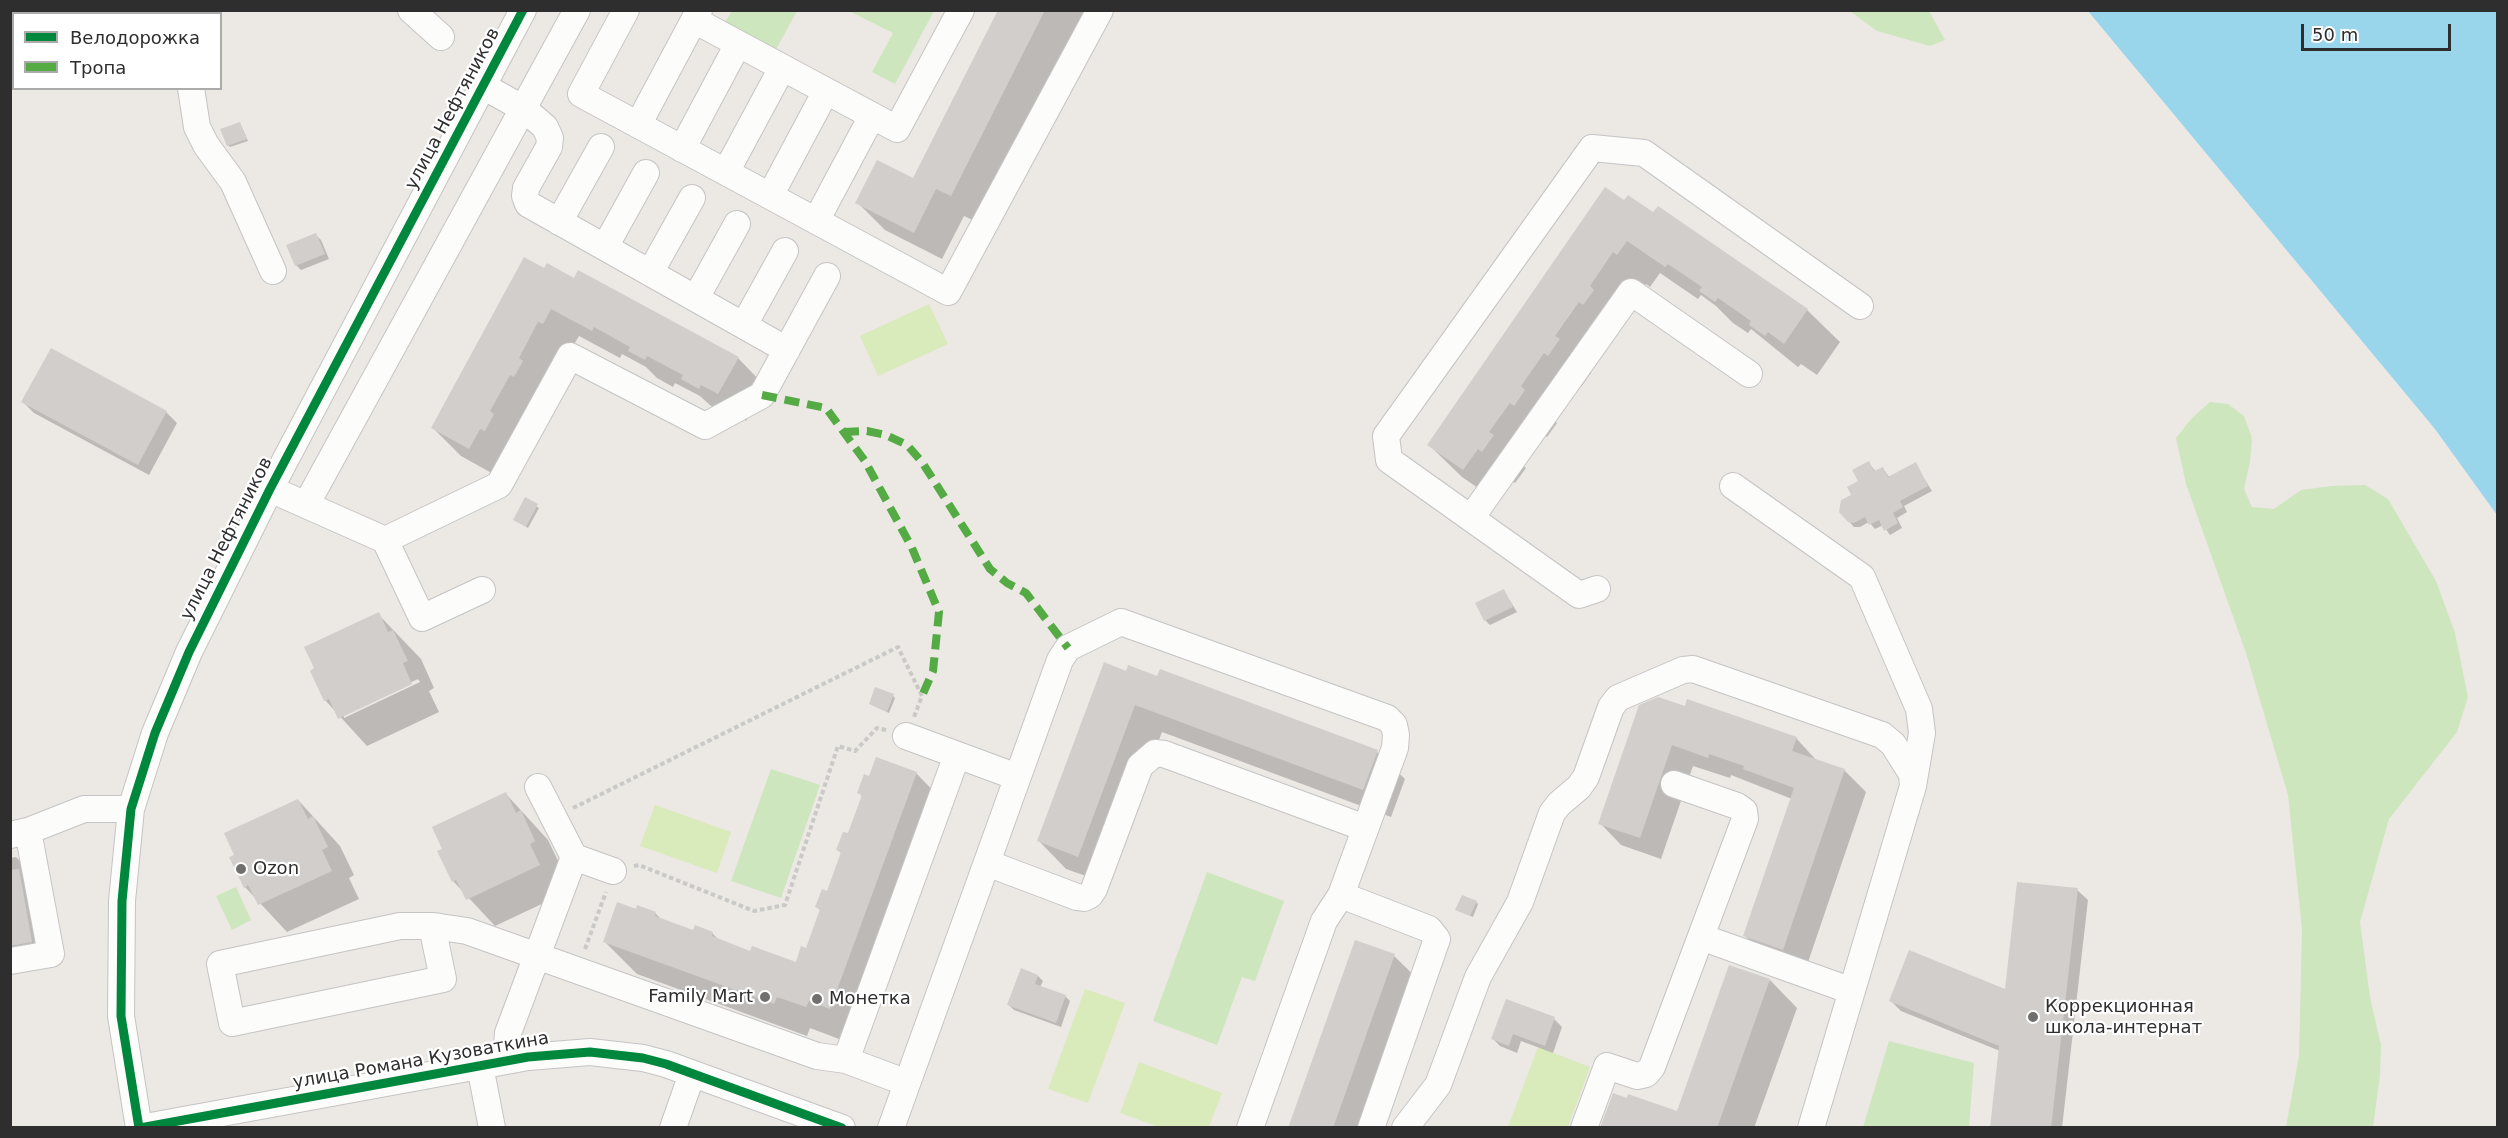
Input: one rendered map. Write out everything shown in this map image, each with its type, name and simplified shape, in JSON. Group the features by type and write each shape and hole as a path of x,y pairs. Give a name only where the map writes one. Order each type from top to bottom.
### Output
{"street":[{"path":"411,10 441,37"},
{"name":"улица Нефтяников","path":"139,1128 121,1016 122,901 131,809 155,733 189,652 270,489 523,10"},
{"path":"306,505 577,10"},
{"path":"626,10 581,94 948,291 1100,10"},
{"path":"638,125 697,15 738,44 897,129 961,10"},
{"path":"682,149 738,44"},
{"path":"726,172 782,68"},
{"path":"483,86 524,109 544,127 549,138 549,147 526,188 525,196 528,204 787,350"},
{"path":"191,90 197,127 206,145 233,182 273,272"},
{"path":"770,196 826,91"},
{"path":"816,221 872,116"},
{"path":"559,222 601,147"},
{"path":"1597,589 1579,595 1389,460 1386,436 1592,148 1644,153 1860,306"},
{"path":"605,247 646,173"},
{"path":"650,273 692,198"},
{"path":"696,298 737,224"},
{"path":"744,325 785,251"},
{"path":"385,540 499,485 570,356 705,426 762,395 827,276"},
{"path":"1471,518 1631,292 1749,374"},
{"path":"1733,486 1862,577 1918,709 1922,733 1913,786 1812,1128"},
{"path":"270,489 385,540 422,618 482,590"},
{"path":"891,1128 1064,652 1116,622 1120,622 1387,718 1394,725 1395,748 1341,895 1324,921 1250,1128"},
{"path":"1405,1128 1438,1084 1478,977 1520,902 1552,813 1558,804 1579,787 1586,777 1611,707 1618,698 1683,670 1693,669 1882,735 1893,744 1912,774 1913,786"},
{"path":"906,736 1017,777"},
{"path":"987,863 1077,897 1084,898 1090,895 1140,765 1155,753 1164,754 1365,828"},
{"path":"846,1060 957,755"},
{"path":"1584,1128 1606,1066 1636,1076 1646,1074 1652,1067 1745,819 1744,811 1737,806 1674,784"},
{"path":"538,787 574,857 613,871"},
{"path":"10,961 51,954 20,833 84,809 131,809"},
{"path":"506,1061 508,1033 574,857"},
{"path":"1341,895 1429,929 1437,939 1371,1128"},
{"path":"432,926 443,979 232,1023 220,964 400,926 432,926 467,931 817,1056 846,1060 907,1083"},
{"path":"1701,937 1852,991"},
{"name":"улица Романа Кузоваткина","path":"139,1128 506,1061 563,1053 590,1052 643,1058 842,1128"},
{"path":"480,1066 492,1128"},
{"path":"673,1128 692,1074"}],"path":[{"path":"554,818 898,647 922,696"},
{"path":"577,970 613,871 639,865 754,911 785,905 838,746 855,752 877,728"}],"green space":[{"path":"732,11 797,11 773,55 722,27"},
{"path":"849,11 934,11 895,84 872,72 893,33"},
{"path":"1850,11 1929,11 1945,40 1930,46 1877,31"},
{"path":"929,304 948,344 878,376 860,336"},
{"path":"2210,402 2228,404 2244,416 2252,438 2244,489 2252,507 2274,509 2301,490 2331,486 2365,485 2388,499 2436,581 2455,633 2468,697 2457,732 2389,819 2360,922 2370,997 2381,1045 2380,1075 2373,1127 2286,1127 2299,1056 2302,929 2288,795 2246,653 2186,484 2176,438 2192,418"},
{"path":"771,769 820,785 781,898 731,881"},
{"path":"655,805 731,832 717,873 640,846"},
{"path":"1207,872 1284,901 1255,981 1242,977 1217,1045 1153,1021"},
{"path":"236,887 251,920 232,930 216,896"},
{"path":"1085,989 1125,1003 1088,1103 1048,1089"},
{"path":"1889,1041 1974,1063 1969,1127 1863,1127"},
{"path":"1538,1047 1590,1067 1568,1127 1508,1127"},
{"path":"1139,1062 1222,1093 1209,1127 1159,1127 1120,1113"}],"water":[{"path":"2088,11 2497,11 2497,515 2435,429"}],"building":[{"path":"998,10 1045,10 951,196 936,189 914,233 855,203 877,160 913,178"},
{"path":"240,122 247,139 227,146 220,129"},
{"path":"1605,187 1624,200 1628,195 1653,212 1658,206 1808,309 1784,344 1768,332 1765,336 1749,325 1751,321 1718,298 1715,302 1699,291 1702,287 1668,264 1665,267 1627,241 1617,255 1613,252 1590,286 1594,290 1583,305 1579,302 1555,336 1560,339 1548,356 1544,353 1521,386 1525,390 1514,406 1510,403 1489,432 1494,435 1482,452 1478,449 1463,470 1427,445"},
{"path":"316,233 325,254 295,266 286,245"},
{"path":"524,257 544,268 547,263 574,278 578,270 739,357 718,394 701,385 699,389 681,379 683,375 647,356 645,360 628,351 630,347 594,327 592,331 551,309 543,324 538,322 519,358 523,361 514,377 510,375 490,411 494,414 485,431 480,429 469,449 431,428"},
{"path":"51,348 167,411 138,465 21,402"},
{"path":"1869,461 1874,471 1883,467 1888,477 1916,462 1928,486 1900,501 1903,507 1893,513 1898,523 1884,531 1879,520 1869,525 1865,517 1854,523 1848,522 1839,512 1841,500 1851,495 1847,487 1858,481 1852,470"},
{"path":"525,497 538,504 526,527 513,520"},
{"path":"1504,589 1513,607 1484,621 1475,603"},
{"path":"379,612 388,632 393,630 408,661 403,663 412,684 338,719 329,699 324,701 310,671 314,668 304,647"},
{"path":"1104,662 1126,671 1128,665 1157,676 1160,669 1378,750 1363,790 1135,705 1078,857 1037,841"},
{"path":"875,687 894,694 887,712 869,704"},
{"path":"1658,697 1685,706 1687,699 1797,737 1792,751 1845,769 1783,950 1743,936 1794,788 1743,769 1744,766 1709,754 1708,758 1672,745 1640,838 1598,824 1639,705"},
{"path":"876,757 917,772 830,1009 809,1001 806,1007 777,997 774,1004 603,942 617,902 636,909 637,905 656,912 655,916 693,930 695,925 713,932 712,936 750,951 752,946 796,962 801,946 806,948 820,909 815,907 822,889 827,891 841,852 836,850 843,832 848,833 862,795 857,793 864,774 869,776"},
{"path":"506,792 516,813 521,810 535,841 530,844 540,865 466,900 456,880 452,882 437,851 442,849 432,827"},
{"path":"298,799 308,819 313,816 328,847 322,850 332,871 258,905 248,885 244,888 229,857 234,855 224,833"},
{"path":"19,869 32,942 10,946 10,870"},
{"name":"Коррекционная школа-интернат","path":"2017,882 2078,888 2051,1128 1990,1128 1999,1046 1889,1001 1909,950 2005,989"},
{"path":"1462,895 1477,901 1470,916 1455,910"},
{"path":"1355,940 1395,954 1333,1128 1288,1128"},
{"path":"1729,965 1770,979 1717,1128 1600,1128 1613,1093 1627,1098 1628,1094 1677,1111"},
{"path":"1021,968 1038,975 1035,984 1066,995 1056,1023 1007,1005"},
{"path":"1506,999 1555,1017 1545,1046 1513,1034 1509,1046 1491,1039"}],"marked path":[{"path":"762,395 826,408 865,461 912,548 939,612 933,671 922,696"},
{"path":"844,432 867,431 886,435 907,445 922,462 990,569 1007,583 1026,593 1068,648"}],"cycle path":[{"path":"139,1128 121,1016 122,901 131,809 155,733 189,652 270,489 523,10"},
{"path":"140,1128 528,1057 590,1052 643,1058 666,1064 842,1128"}],"place":[{"name":"Ozon","path":"241,869"},
{"name":"Family Mart","path":"765,997"},
{"name":"Монетка","path":"817,999"},
{"name":"Коррекционная школа-интернат","path":"2033,1017"}]}
